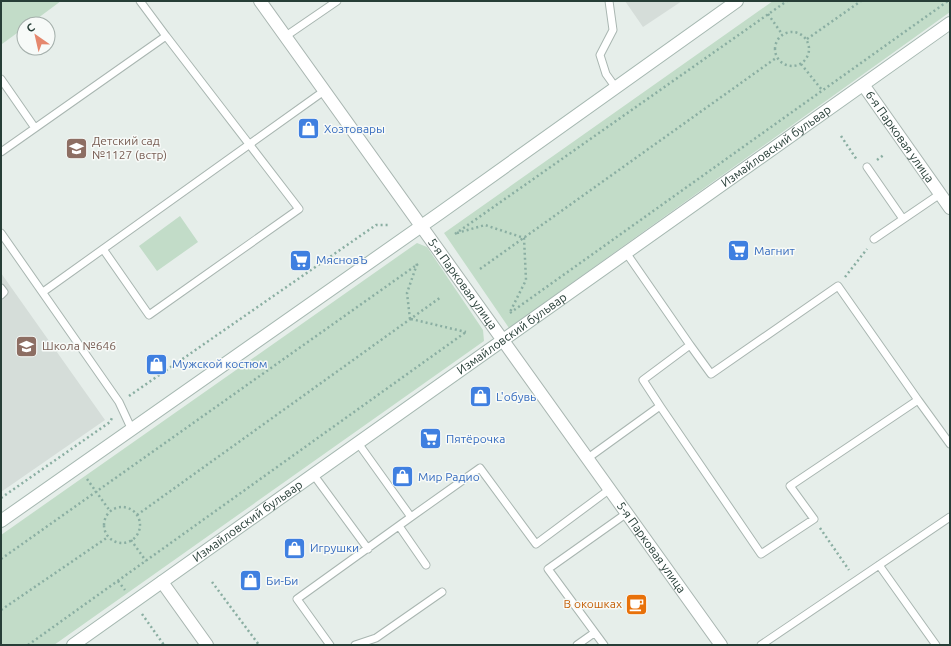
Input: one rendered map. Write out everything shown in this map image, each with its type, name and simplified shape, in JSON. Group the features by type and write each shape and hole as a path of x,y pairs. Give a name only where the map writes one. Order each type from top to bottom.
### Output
{"street":[{"name":"5-я Парковая улица","path":"260,1 721,645"},
{"path":"1,521 422,226 738,1"},
{"name":"Измайловский бульвар","path":"73,645 358,442 949,27"},
{"name":"6-я Парковая улица","path":"864,86 950,208"},
{"path":"162,582 207,645"}],"lane":[{"path":"103,249 149,315 299,209 140,1"},
{"path":"286,36 337,1"},
{"path":"609,1 613,30 600,55 606,74 616,88"},
{"path":"1,152 166,36"},
{"path":"1,79 35,128"},
{"path":"42,292 324,90"},
{"path":"867,167 903,219"},
{"path":"874,239 940,194"},
{"path":"1,233 119,402 132,430"},
{"path":"626,254 711,374 838,286 950,444"},
{"path":"1,288 4,292 1,295"},
{"path":"690,345 643,380 761,554 814,519 790,486 918,400"},
{"path":"588,458 660,406"},
{"path":"358,442 411,517"},
{"path":"330,645 297,599 480,468 536,544 610,489"},
{"path":"313,474 368,549"},
{"path":"604,645 548,569 627,513"},
{"path":"761,645 950,517"},
{"path":"399,526 426,565"},
{"path":"879,565 936,645"},
{"path":"355,645 376,638 442,592"},
{"path":"577,645 594,632"},
{"path":"376,638 382,645"}],"path":[{"path":"524,238 485,225 454,234 787,1"},
{"path":"807,39 861,1"},
{"path":"524,238 526,280 510,312 948,1"},
{"path":"768,14 782,34"},
{"path":"791,31 800,33 807,39 810,48 808,57 801,64 792,66 783,64 776,58 774,49 776,40 782,34 791,31"},
{"path":"480,269 776,58"},
{"path":"801,64 822,90"},
{"path":"840,136 864,169 867,167"},
{"path":"1,498 110,422 119,402 376,225 390,225"},
{"path":"838,286 874,239"},
{"path":"1,559 418,264 407,293 410,319"},
{"path":"137,515 441,297"},
{"path":"28,645 466,332 410,319"},
{"path":"68,452 110,511"},
{"path":"117,507 125,507 132,510 137,515 140,524 138,533 131,540 116,542 108,537 104,529 105,519 110,511 117,507"},
{"path":"814,519 856,580"},
{"path":"1,610 108,537"},
{"path":"131,540 146,561"},
{"path":"212,582 258,645"}],"shaded area":[{"path":"625,1 682,1 643,27"},
{"name":"Школа №646","path":"1,273 105,420 1,492"}],"green space":[{"path":"1,1 61,1 41,16 16,16 16,34 2,44"},
{"path":"773,1 950,1 950,12 509,328 444,233"},
{"path":"180,216 198,242 157,271 139,246"},
{"path":"417,243 427,247 483,330 484,341 54,645 1,645 1,535"}],"place":[{"name":"Хозтовары","path":"309,129"},
{"name":"Детский сад №1127 (встр)","path":"76,148"},
{"name":"Магнит","path":"739,251"},
{"name":"МясновЪ","path":"301,260"},
{"name":"Школа №646","path":"27,346"},
{"name":"Мужской костюм","path":"156,364"},
{"name":"L'обувь","path":"481,397"},
{"name":"Пятёрочка","path":"431,439"},
{"name":"Мир Радио","path":"403,477"},
{"name":"Игрушки","path":"294,548"},
{"name":"Би-Би","path":"250,581"},
{"name":"В окошках","path":"637,604"}]}
